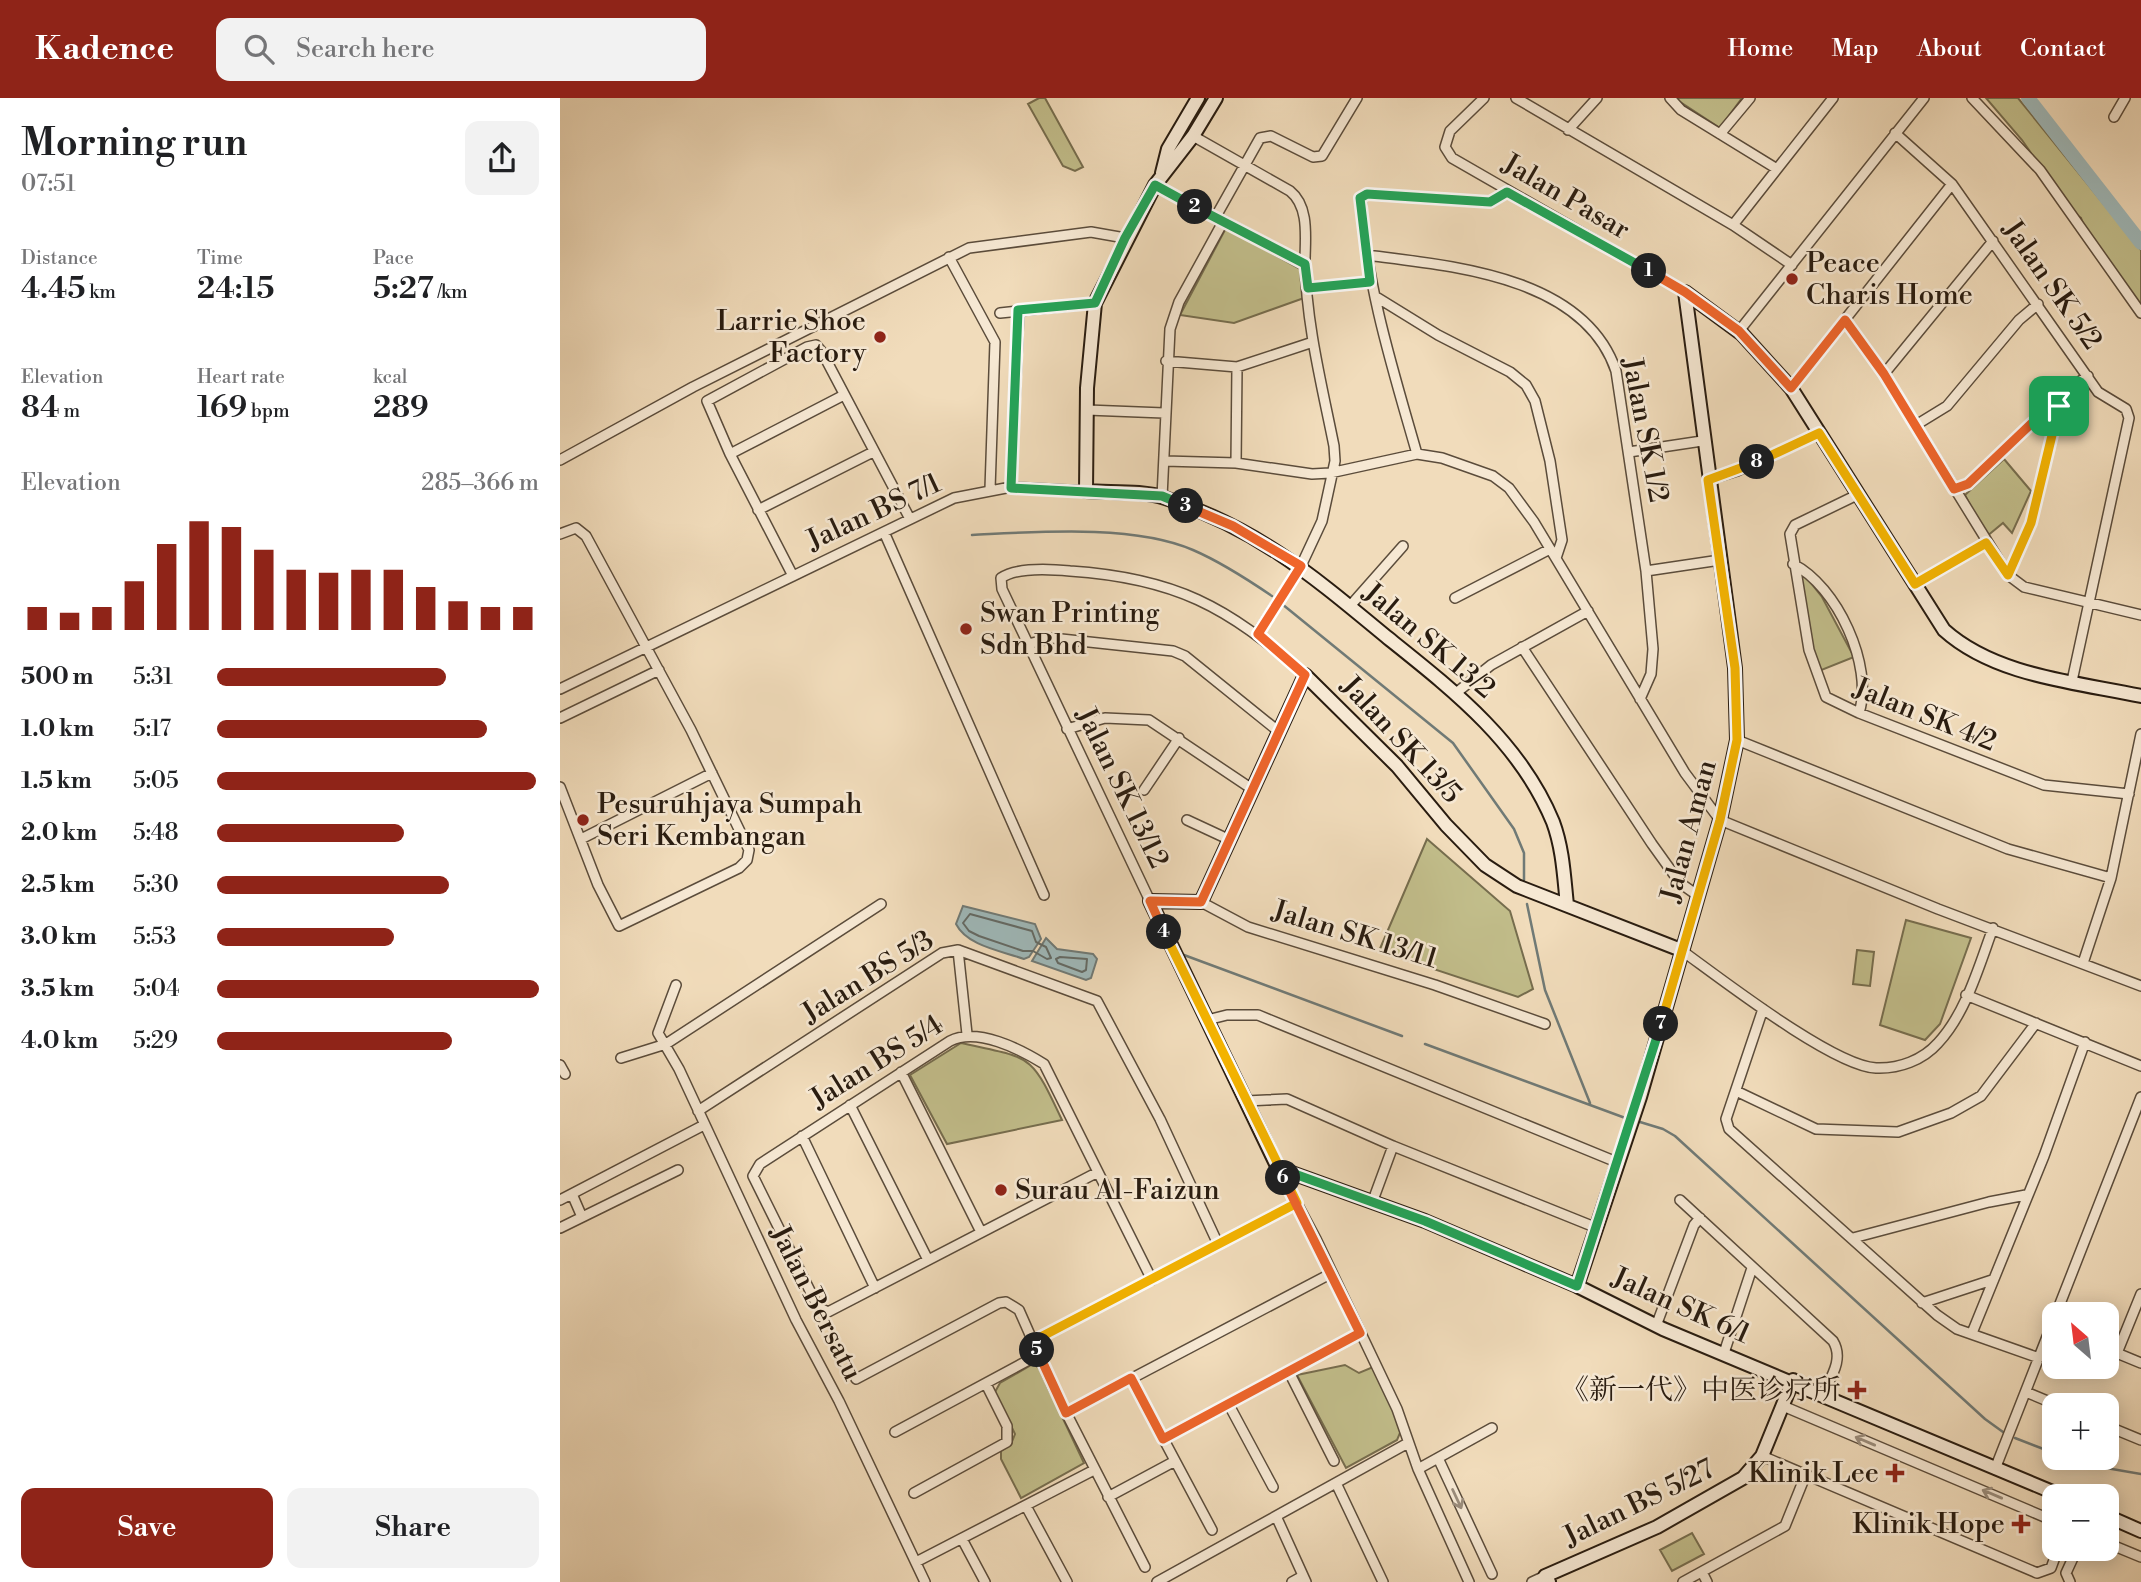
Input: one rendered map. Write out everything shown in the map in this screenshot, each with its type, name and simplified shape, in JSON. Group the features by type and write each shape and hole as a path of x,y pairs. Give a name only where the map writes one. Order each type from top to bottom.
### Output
{"street":[{"path":"1086,491 1087,410 1095,303 1125,238 1158,181 1216,98"},
{"path":"1162,496 1170,329 1179,302 1244,165 1256,143 1265,135 1313,157 1322,156 1357,98"},
{"name":"Jalan Pasar","path":"1484,98 1450,131 1445,140 1452,158 1685,292 1739,331 1791,388 1944,630 1958,643 2001,664 2141,696"},
{"path":"1516,98 1733,225 1792,265"},
{"path":"1568,130 1597,98"},
{"path":"1670,98 1681,110 1777,169"},
{"path":"1720,134 1750,98"},
{"path":"1733,225 1833,98"},
{"path":"1739,331 1924,98"},
{"path":"1972,98 2040,170 2141,313"},
{"path":"2114,117 2125,98"},
{"path":"1178,156 1196,102"},
{"path":"1158,181 1168,149 1196,102"},
{"name":"Jalan SK 5/2","path":"1895,133 1952,184 2101,395 2126,409 2129,418 2072,681"},
{"path":"1192,136 1295,195 1302,209 1313,342 1334,446 1335,461 1330,473 1322,521 1301,566 1258,634"},
{"path":"1158,181 1219,220 1305,264"},
{"path":"1791,388 1952,184"},
{"path":"1418,454 1393,373 1377,297 1370,282 1360,198 1365,194 1490,202 1507,192"},
{"path":"560,460 693,387 969,248 1091,232 1125,238"},
{"path":"1884,374 1993,242"},
{"name":"Jalan SK 1/2","path":"1367,255 1506,279 1532,288 1591,329 1612,358 1646,571 1653,649 1651,674 1640,699"},
{"path":"949,257 995,342 989,489"},
{"path":"1308,288 1370,282"},
{"name":"Jalan Aman","path":"1577,1286 1619,1163 1720,820 1737,740 1735,668 1702,440 1685,292"},
{"path":"1377,297 1418,323 1510,372 1526,385 1535,401 1550,461 1562,540 1556,558"},
{"path":"1000,313 1095,303"},
{"path":"1916,425 1947,405 2019,320 2038,303"},
{"path":"1011,488 1018,310"},
{"path":"1845,320 1884,374 2008,575 2024,587 2141,615"},
{"path":"1167,361 1237,367 1313,342"},
{"path":"793,576 730,454 707,401 816,345 910,519"},
{"path":"1236,463 1237,367"},
{"path":"2008,575 2031,523 2059,406 2067,390 2088,376"},
{"path":"730,454 844,396"},
{"path":"1954,489 1968,484 2032,423 2059,406"},
{"path":"1087,410 1164,413"},
{"path":"1708,480 1737,471 1819,433"},
{"path":"1629,452 1702,440"},
{"path":"758,510 873,452"},
{"path":"1165,461 1236,463 1312,474 1330,473 1418,454 1467,466 1503,482 1520,501 1703,801 1720,820 1938,909 2141,986"},
{"name":"Jalan BS 7/1","path":"560,689 954,498 989,489 1086,491"},
{"name":"Jalan SK 13/2","path":"1086,491 1162,496 1233,526 1301,566 1456,693 1503,740 1542,800 1560,841 1567,905"},
{"name":"Jalan SK 4/2","path":"1859,494 1795,526 1790,534 1809,650 1821,687 1832,702 2044,785 2129,794"},
{"path":"560,534 576,527 583,532 712,773 749,850 747,860 739,867 619,926 560,787"},
{"path":"884,532 1044,895"},
{"path":"1915,584 1986,543"},
{"path":"1350,606 1403,546"},
{"path":"1455,598 1550,549"},
{"path":"1646,571 1720,560"},
{"path":"1793,564 1813,578 1854,644 1863,684 1859,713"},
{"name":"Jalan SK 13/5","path":"1001,578 1010,573 1056,570 1144,579 1208,602 1258,634 1305,675 1397,766 1446,825 1485,865 1517,887 1681,950"},
{"name":"Jalan SK 13/12","path":"1001,578 1002,589 1067,729 1278,1168"},
{"path":"1456,693 1491,665 1588,611"},
{"path":"1028,644 1052,638 1173,651 1185,656 1278,731"},
{"path":"1521,647 1652,844 1680,883 1697,895"},
{"path":"560,719 659,670"},
{"path":"1201,902 1305,675"},
{"path":"1067,729 1097,719 1143,719 1179,738 1252,789"},
{"path":"2083,963 2111,878 2141,734"},
{"path":"1144,790 1179,738"},
{"path":"1737,740 2008,849 2111,878"},
{"path":"581,839 712,773"},
{"path":"1187,820 1230,840"},
{"name":"Jalan SK 13/11","path":"1150,901 1201,902 1248,927 1435,985 1545,1024"},
{"path":"621,1058 666,1044 881,904"},
{"path":"1681,950 1763,1009 1850,1060 1874,1068 1900,1066 1924,1056 1949,1030 1993,928"},
{"path":"958,950 967,1034"},
{"name":"Jalan BS 5/3","path":"698,1111 942,953 958,950 1097,1001 1160,1119 1218,1244"},
{"path":"666,1044 657,1028 676,985"},
{"path":"1966,995 2141,1066"},
{"path":"1763,1009 1726,1119 1729,1129 1922,1303 1957,1329 2039,1358"},
{"path":"1207,1020 1227,1015 1258,1016 1619,1163"},
{"path":"1735,1091 1816,1129 1898,1132 1951,1113 1981,1096 2036,1023"},
{"name":"Jalan BS 5/4","path":"876,1288 833,1311 824,1312 818,1307 754,1181 754,1171 802,1136 901,1072 950,1041 967,1034 1022,1052 1044,1064 1152,1280"},
{"path":"1972,1333 2085,1042"},
{"name":"Jalan Bersatu","path":"666,1044 925,1582"},
{"path":"560,1065 565,1074"},
{"path":"901,1072 981,1232"},
{"path":"2061,1302 2141,1097"},
{"path":"1246,1101 1287,1099 1393,1146 1597,1228"},
{"path":"850,1105 928,1260"},
{"path":"560,1200 704,1125"},
{"path":"802,1136 876,1288 1098,1172"},
{"path":"1372,1203 1393,1146"},
{"path":"1278,1168 1332,1273 1406,1429 1408,1443 1418,1469 1469,1582"},
{"name":"Jalan SK 6/1","path":"1278,1168 1425,1221 1577,1286 1656,1326 1793,1380 2042,1488"},
{"path":"560,1228 678,1170"},
{"path":"572,1194 582,1217"},
{"path":"1853,1238 1989,1202 2026,1195"},
{"path":"1680,1200 1833,1341 1839,1350 1823,1394"},
{"path":"1035,1340 1297,1203"},
{"path":"1656,1326 1694,1224 1700,1218"},
{"path":"1724,1353 1752,1268"},
{"path":"1066,1413 1332,1273"},
{"path":"1922,1303 1992,1280"},
{"path":"2119,1348 2141,1294"},
{"path":"856,1378 1006,1302 1019,1310 1035,1340 1038,1355 1066,1413 1145,1567"},
{"path":"1163,1439 1360,1333"},
{"path":"1995,1469 2042,1351"},
{"path":"2119,1354 2141,1363"},
{"path":"895,1432 1038,1355"},
{"path":"1289,1372 1334,1461"},
{"path":"1131,1378 1212,1530"},
{"name":"Jalan BS 5/27","path":"1532,1582 1547,1579 1657,1527 1743,1478 1762,1456 1793,1380"},
{"path":"914,1493 1007,1441 1007,1426 986,1384"},
{"path":"2026,1392 2042,1399"},
{"path":"1229,1405 1273,1487"},
{"path":"1783,1406 2042,1516"},
{"path":"1418,1469 1492,1428"},
{"path":"2119,1431 2141,1440"},
{"path":"1157,1582 1408,1443"},
{"path":"1762,1456 2037,1573 2051,1568 2054,1561"},
{"path":"1438,1458 1492,1574"},
{"path":"1108,1497 1175,1461"},
{"path":"916,1562 1094,1470"},
{"path":"1683,1582 1785,1527 1806,1474"},
{"path":"1336,1483 1383,1582"},
{"path":"1027,1506 1067,1582"},
{"path":"1276,1516 1304,1579 1292,1582"},
{"path":"2119,1521 2141,1531"},
{"path":"962,1539 985,1582"},
{"path":"2119,1548 2141,1557"},
{"path":"2070,1582 2066,1573 2072,1561"},
{"path":"1702,1572 1707,1582"}],"shaded area":[{"path":"1045,98 1083,167 1075,171 1063,166 1028,104"},
{"path":"1674,98 1742,98 1720,128"},
{"path":"1986,98 2018,98 2141,250 2141,306 2086,233 2081,218 2072,212 2022,140"},
{"path":"1226,228 1302,270 1304,298 1234,323 1180,315"},
{"path":"2004,459 2031,491 2012,533 2003,523 1986,537 1965,495"},
{"path":"1802,572 1822,597 1854,657 1819,671 1811,646 1799,576"},
{"path":"1427,839 1510,911 1533,989 1518,997 1379,951"},
{"path":"1906,920 1971,938 1940,1024 1925,1040 1880,1025"},
{"path":"1857,950 1874,952 1870,986 1853,984"},
{"path":"961,1043 1003,1052 1026,1062 1043,1082 1062,1120 947,1144 910,1075"},
{"path":"1033,1364 1039,1368 1084,1463 1021,1498 1001,1459 1001,1451 1011,1444 1015,1434 995,1392 1000,1383"},
{"path":"1345,1365 1359,1373 1373,1367 1403,1426 1397,1440 1346,1468 1297,1375"},
{"path":"1692,1533 1704,1554 1672,1571 1660,1550"}],"water":[{"path":"963,906 1035,924 1041,939 1029,957 1024,959 986,947 968,938 956,924"},
{"path":"1046,938 1057,949 1093,954 1097,959 1091,978 1086,980 1032,961"}],"waterway":[{"path":"2028,98 2141,243"},
{"path":"972,535 1084,532 1142,536 1193,550 1234,571 1272,596"},
{"path":"1282,604 1453,743 1514,829 1524,853 1524,880"},
{"path":"1527,904 1545,990 1590,1103"},
{"path":"1184,955 1402,1036"},
{"path":"1425,1044 1628,1119"},
{"path":"1640,1122 1675,1136 1985,1419 2003,1432"},
{"path":"2015,1438 2042,1448"},
{"path":"2118,1470 2141,1474"}],"place":[{"name":"Peace Charis Home","path":"1792,279"},
{"name":"Larrie Shoe Factory","path":"880,337"},
{"name":"Swan Printing Sdn Bhd","path":"966,629"},
{"name":"Pesuruhjaya Sumpah Seri Kembangan","path":"583,820"},
{"name":"Surau Al-Faizun","path":"1001,1190"},
{"name":"《新一代》中医诊疗所","path":"1857,1390"},
{"name":"Klinik Lee","path":"1895,1473"},
{"name":"Klinik Hope","path":"2021,1524"}],"route":[{"path":"2059,406 2031,523 2008,575 1986,543 1915,584 1819,433 1737,471 1708,480 1735,668 1737,740 1720,820 1671,992 1619,1163 1577,1286 1425,1221 1278,1168 1297,1203 1315,1239 1360,1333 1163,1439 1131,1378 1066,1413 1038,1355 1035,1340 1297,1203 1278,1168 1150,901 1201,902 1305,675 1258,634 1301,566 1233,526 1162,496 1011,488 1018,310 1095,303 1125,238 1155,185 1305,264 1308,288 1370,282 1360,198 1365,194 1490,202 1507,192 1685,292 1742,334 1791,388 1845,320 1884,374 1954,489 1968,484 2032,423 2059,406"}]}
